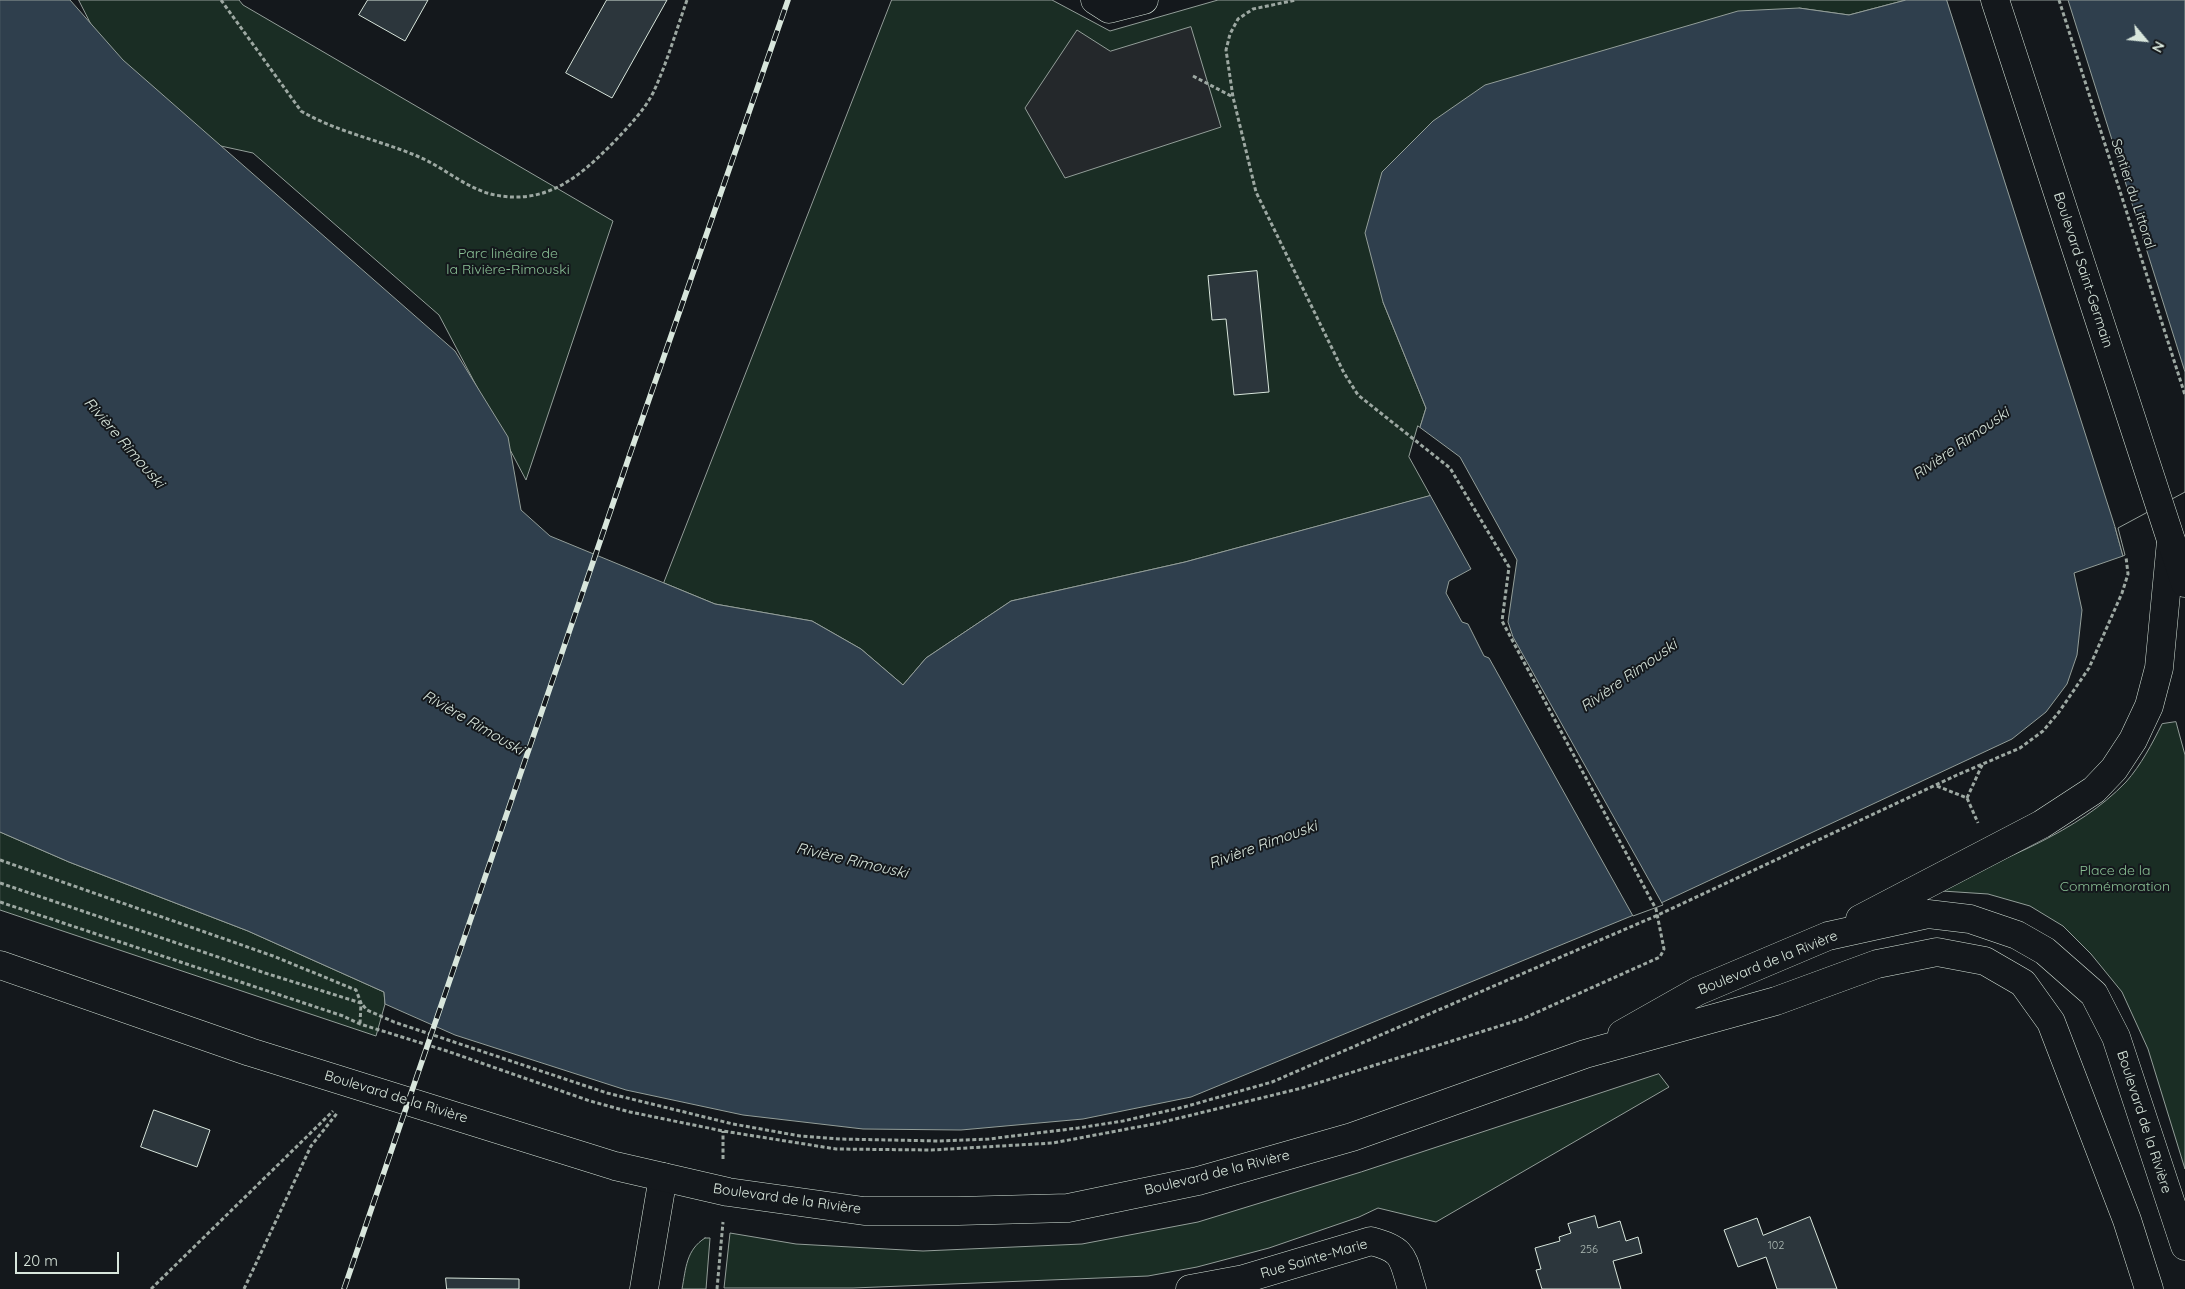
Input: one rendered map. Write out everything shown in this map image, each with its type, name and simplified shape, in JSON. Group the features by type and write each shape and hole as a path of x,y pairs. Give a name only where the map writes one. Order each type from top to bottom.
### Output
{"main road":[{"path":"1094,0 1109,9 1144,0"},
{"name":"Boulevard Saint-Germain","path":"1995,0 2185,583"},
{"path":"1828,936 2042,824 2094,790 2114,769 2133,740 2149,706 2159,668 2171,541"},
{"name":"Boulevard de la Rivière","path":"1586,1054 1698,990 1828,936 1928,914 1970,919 2017,935 2045,951 2094,994 2116,1037 2185,1246"},
{"name":"Boulevard de la Rivière","path":"0,965 250,1052 615,1166 728,1192 864,1211 958,1211 1068,1208 1198,1181 1352,1137 1586,1054 1776,1001 1877,964 1937,952 1985,961 2024,983 2051,1022 2127,1220 2149,1289"},
{"path":"644,1289 663,1177"},
{"name":"Rue Sainte-Marie","path":"1190,1289 1244,1278 1371,1241 1387,1245 1401,1254 1412,1289"}],"path":[{"path":"222,0 301,111 319,122 419,156 464,182 494,195 528,198 552,190 580,175 635,121 652,94 687,0"},
{"path":"0,902 334,1012 360,1024 590,1101 630,1112 723,1131 836,1149 931,1150 1053,1143 1159,1124 1302,1088 1522,1019 1660,957 1664,949 1656,909 1502,621 1509,567 1450,468 1397,424 1358,395 1344,373 1256,192 1233,97 1226,50 1230,34 1238,19 1253,9 1296,0"},
{"name":"Sentier du Littoral","path":"2059,0 2185,394"},
{"path":"1193,76 1233,97"},
{"path":"0,860 116,903 273,956 356,990 361,1003 367,1010 394,1022 598,1090 733,1124 800,1136 840,1139 939,1141 989,1139 1123,1121 1184,1107 1272,1082 1658,915 1983,763 2020,748 2043,731 2059,712 2089,668 2114,612 2128,574 2126,557"},
{"path":"1967,798 1983,763"},
{"path":"1937,786 1967,798 1982,831"},
{"path":"0,882 265,973 361,1003"},
{"path":"360,1024 361,1003"},
{"path":"151,1289 358,1086"},
{"path":"244,1289 311,1146 358,1086"}],"green space":[{"name":"Parc linéaire de la Rivière-Rimouski","path":"79,0 239,0 243,5 613,221 526,480 439,315 253,153 161,133 97,36"},
{"path":"892,0 1052,0 1110,31 1218,0 1906,0 1849,15 1799,8 1383,302 1426,408 1411,456 1433,495 1185,562 1011,601 926,658 903,685 861,649 812,621 715,604 664,583"},
{"name":"Place de la Commémoration","path":"2176,722 2185,755 2185,1169 2148,1049 2122,992 2091,954 2063,926 2030,906 1988,894 1942,891 1941,886 2039,843 2085,816 2107,800 2126,782 2150,747 2162,724"},
{"path":"0,832 69,862 248,931 384,992 385,1004 376,1036 0,910"},
{"path":"1659,1074 1669,1087 1436,1222 1378,1208 1359,1217 1269,1248 1197,1267 1148,1276 853,1288 724,1288 730,1233 796,1244 923,1251 1082,1244 1198,1222 1361,1172"},
{"path":"705,1238 710,1238 706,1289 682,1289 690,1254"}],"shaded area":[{"path":"1191,27 1221,127 1065,178 1025,108 1077,30 1110,51"}],"water":[{"name":"Rivière Rimouski","path":"0,0 70,0 123,60 455,351 508,437 521,510 550,536 715,604 812,621 861,649 903,685 926,658 1011,601 1185,562 1432,495 1411,456 1426,408 1383,302 1365,233 1382,172 1433,121 1485,85 1738,11 1799,8 1849,15 1906,0 2185,0 2185,489 2115,527 2123,556 2074,573 2082,610 2077,655 2067,684 2046,712 2012,739 1646,910 1191,1097 1083,1119 961,1130 863,1129 743,1115 626,1090 455,1035 385,1004 384,992 248,931 69,862 0,832"}],"pier":[{"path":"1947,0 2068,0 2185,372 2185,492 2118,528 2125,555 2123,556 2115,527"},
{"path":"1418,426 1460,457 1517,560 1508,622 1513,637 1663,905 1633,916 1489,658 1484,656 1468,624 1462,622 1446,593 1449,581 1471,569 1409,457"}],"building":[{"path":"368,0 428,0 405,41 359,15"},
{"path":"607,0 667,0 612,98 566,73"},
{"path":"1257,271 1269,392 1234,395 1226,319 1212,320 1208,276"},
{"path":"154,1110 210,1130 197,1167 141,1147"},
{"path":"1595,1216 1598,1228 1620,1221 1626,1241 1638,1237 1642,1253 1613,1261 1621,1289 1542,1289 1536,1270 1541,1269 1535,1248 1560,1241 1559,1237 1571,1233 1568,1224"},
{"path":"1810,1217 1837,1289 1777,1289 1766,1257 1738,1267 1724,1230 1757,1218 1763,1235"},
{"path":"446,1278 519,1279 519,1289 447,1289"}],"railway":[{"path":"344,1289 630,454 788,0"}]}
